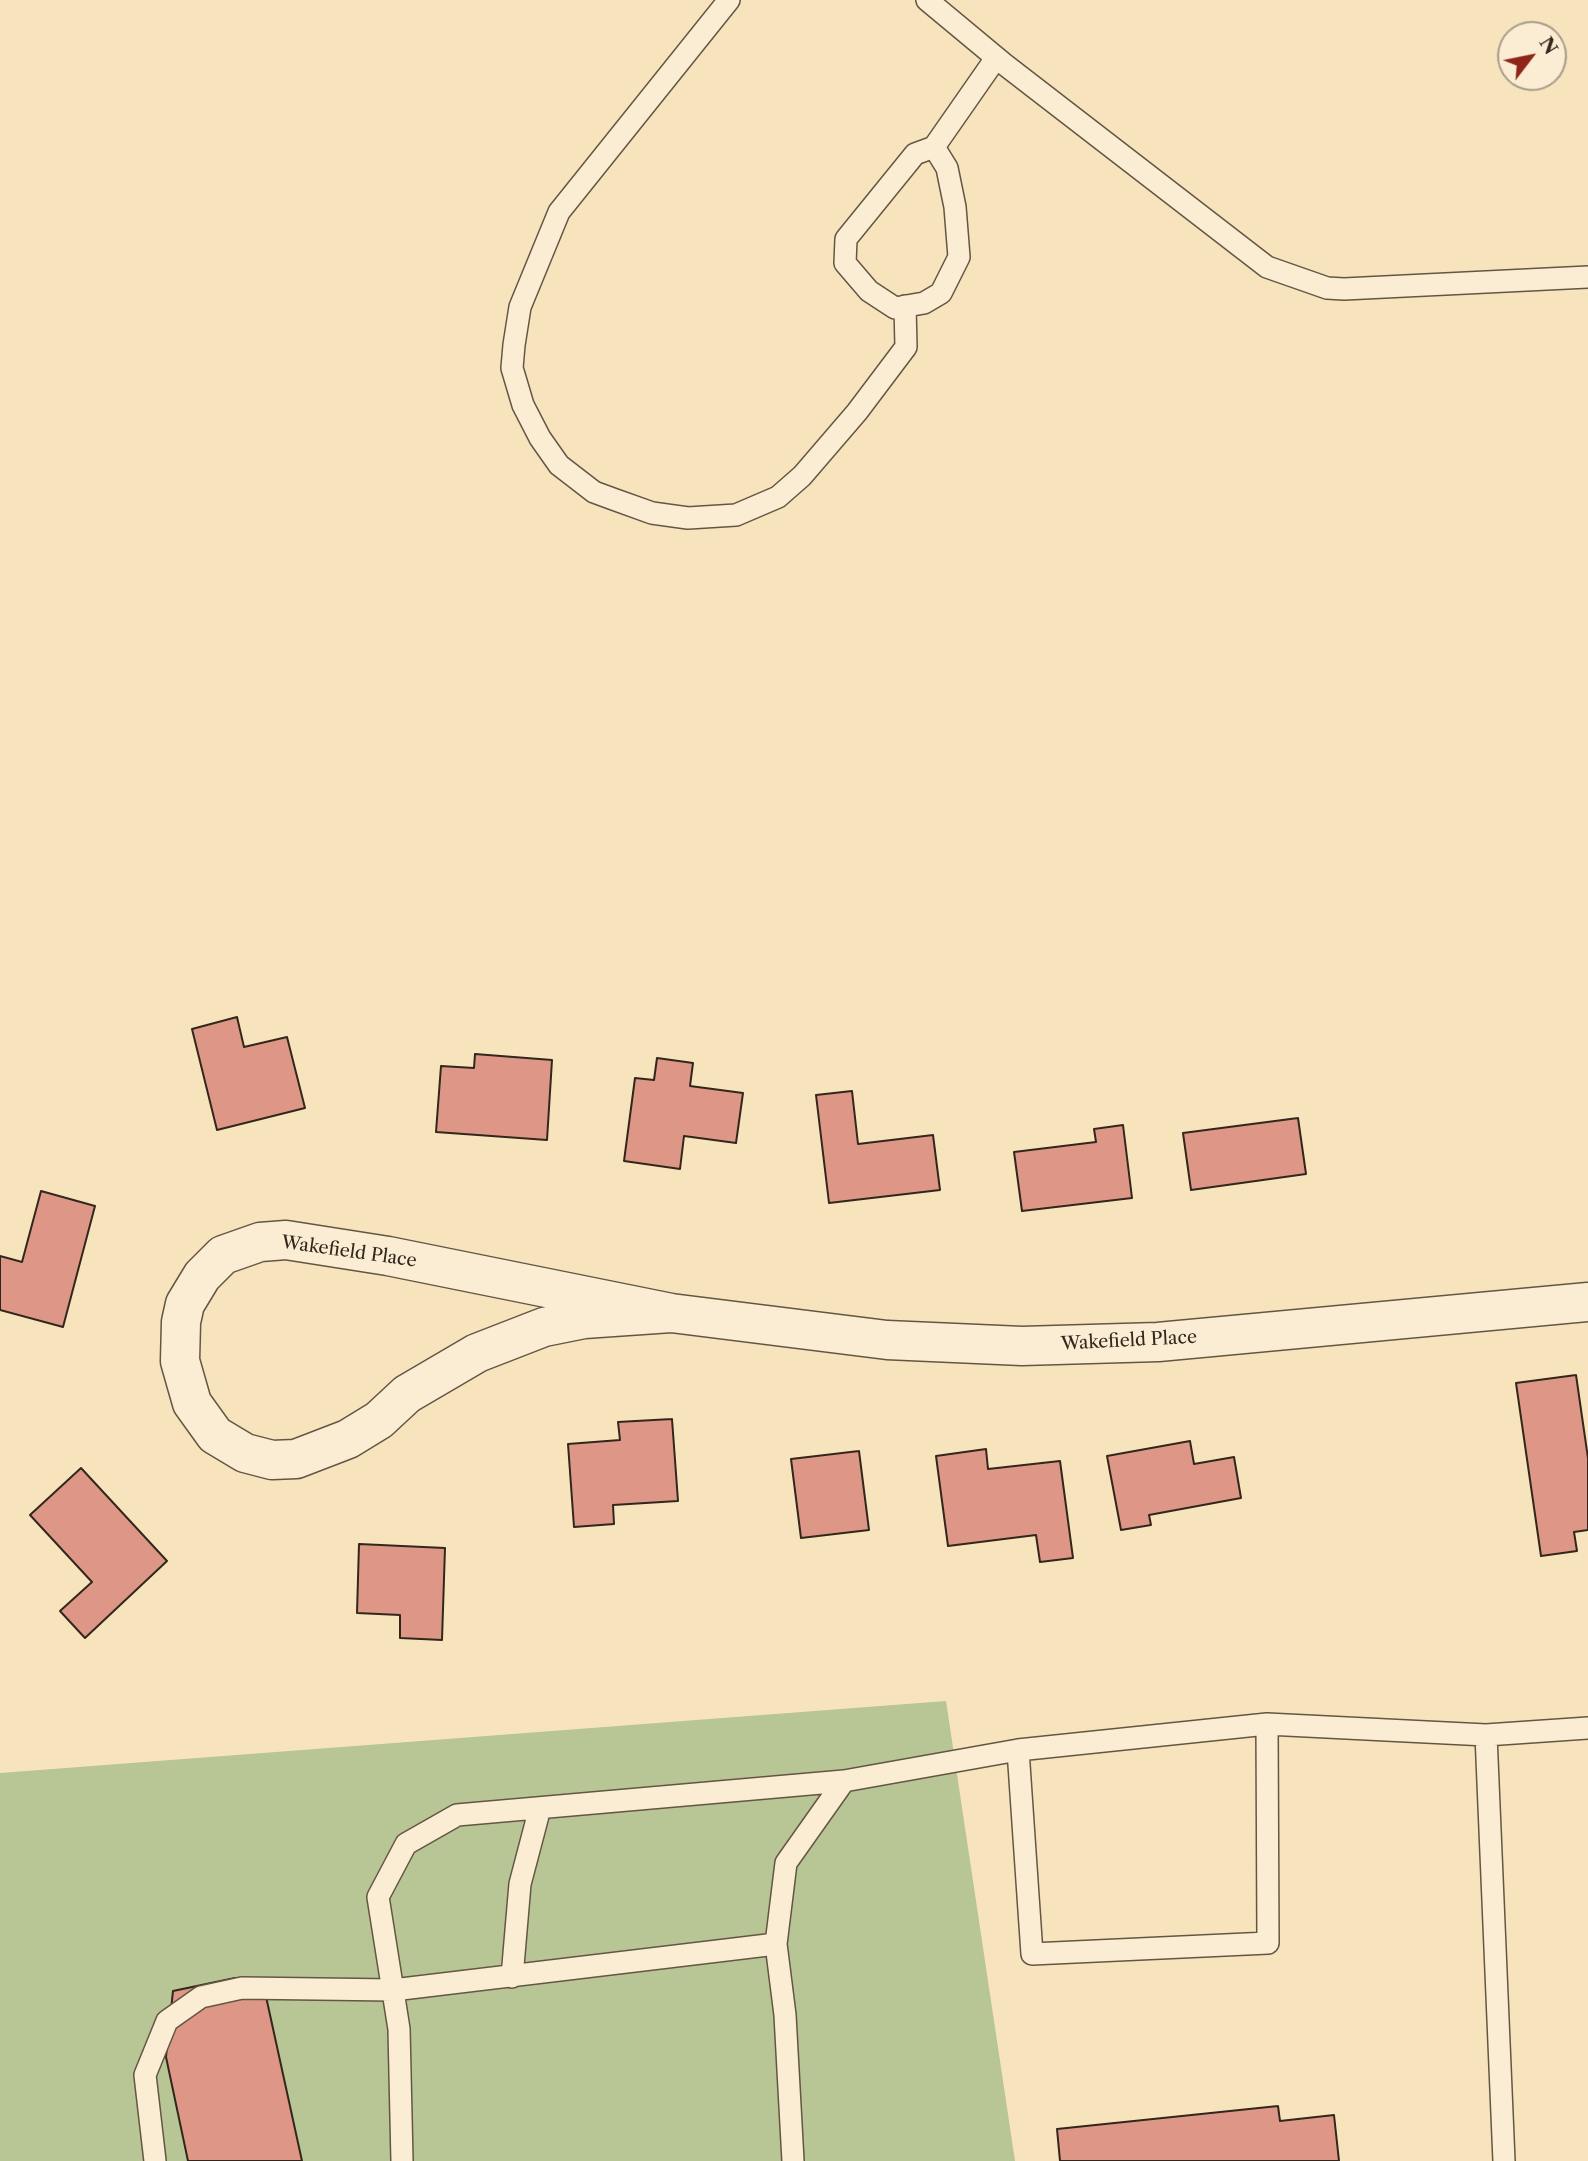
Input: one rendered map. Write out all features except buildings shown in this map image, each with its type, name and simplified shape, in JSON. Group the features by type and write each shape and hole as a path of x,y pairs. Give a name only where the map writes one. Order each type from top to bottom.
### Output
{"street":[{"name":"Wakefield Place","path":"671,1313 584,1319 544,1327 477,1353 407,1394 379,1420 348,1439 296,1459 272,1460 245,1453 215,1435 192,1403 180,1361 181,1322 193,1287 223,1255 260,1242 286,1240 388,1256 671,1313 887,1340 1022,1346 1157,1342 1588,1302"}],"lane":[{"path":"729,0 559,212 520,307 512,368 523,405 540,438 559,465 594,492 652,513 688,519 736,515 778,497 802,477 857,412 906,347 905,306"},
{"path":"927,0 996,58 1267,267 1300,279 1344,289 1588,277"},
{"path":"934,147 947,168 955,207 959,257 941,293 924,303 895,308 869,291 845,263 846,239 915,154 934,147 996,58"},
{"path":"1018,1750 1032,1954 1268,1943 1267,1724"},
{"path":"402,2161 399,2029 378,1898 406,1844 457,1815 844,1781 1018,1750 1267,1724 1486,1735 1588,1728"},
{"path":"1486,1735 1504,2161"},
{"path":"793,2161 785,2015 776,1944 786,1863 844,1781"},
{"path":"512,1976 520,1884 540,1808"},
{"path":"155,2161 145,2075 167,2021 201,1997 242,1988 393,1990 776,1944"}],"green space":[{"path":"946,1701 1015,2161 0,2161 0,1773"}]}
